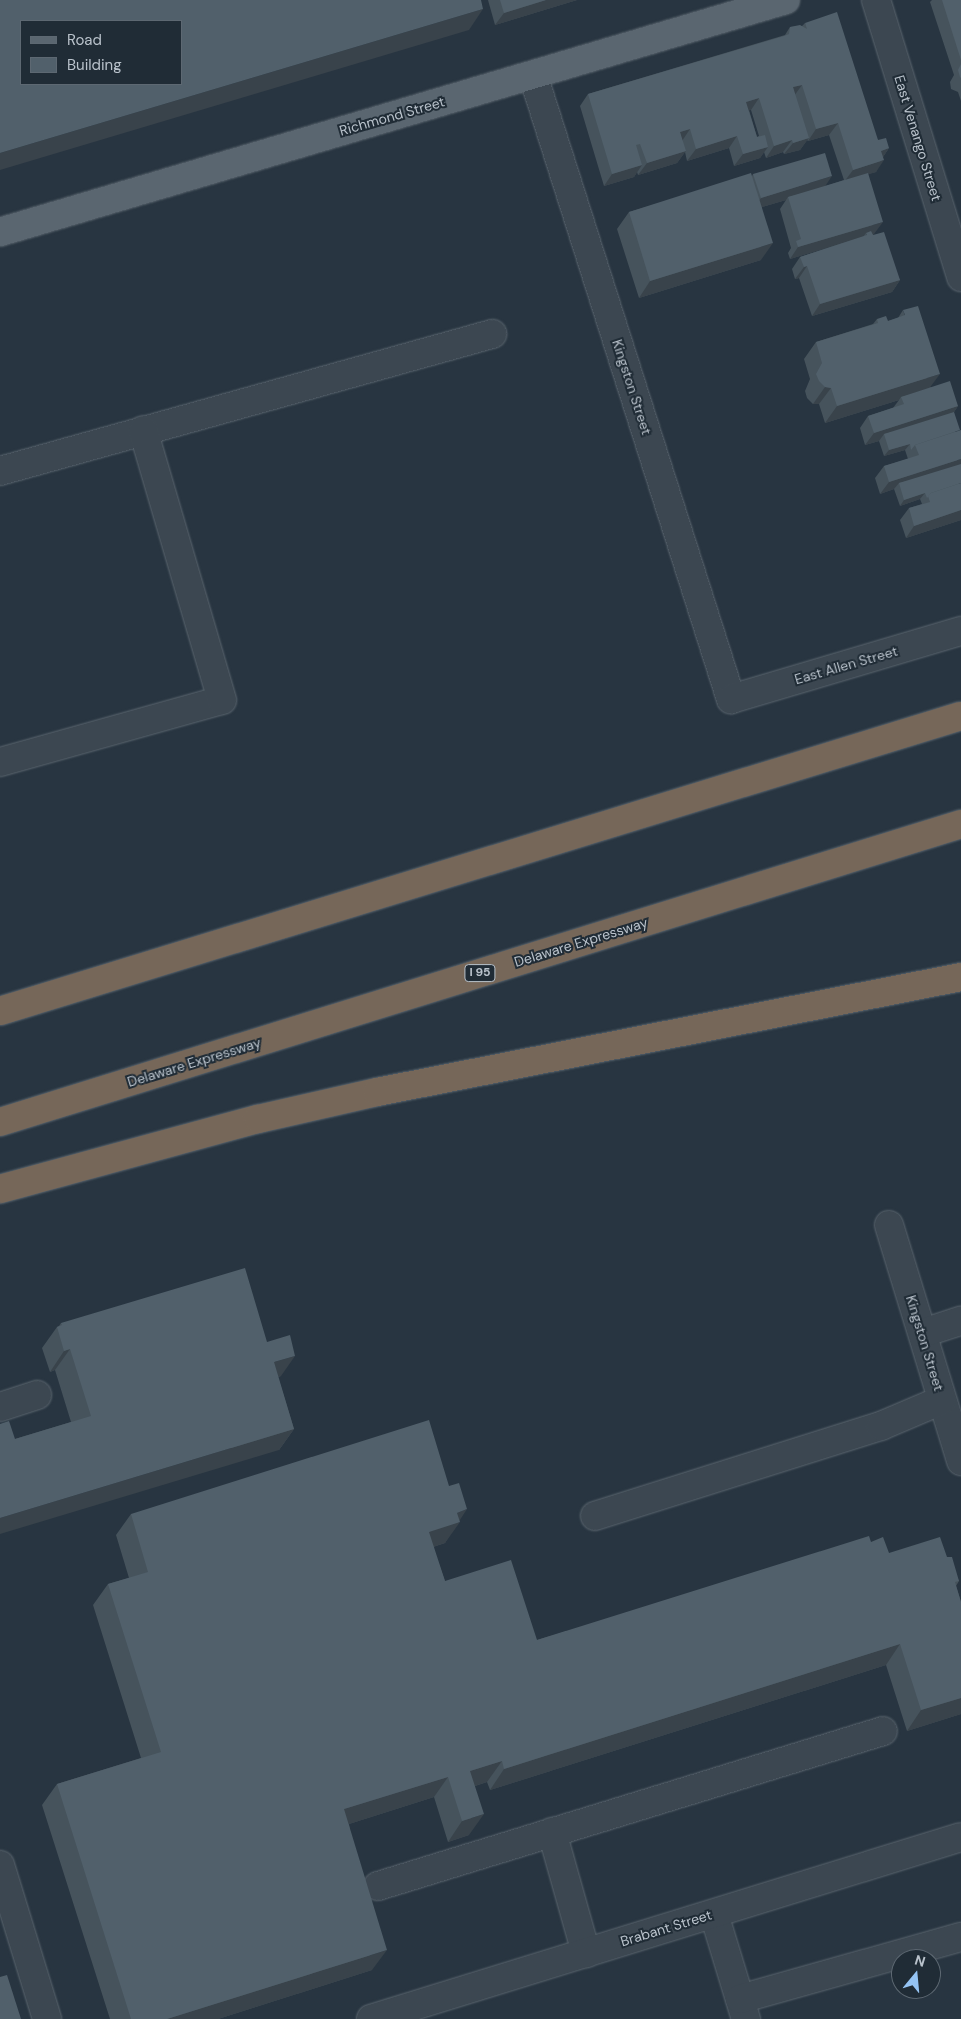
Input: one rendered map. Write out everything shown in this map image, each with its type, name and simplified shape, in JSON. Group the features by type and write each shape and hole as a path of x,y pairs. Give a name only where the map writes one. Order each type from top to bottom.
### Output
{"highway":[{"path":"0,1011 961,716"},
{"name":"Delaware Expressway","path":"0,1122 961,824"},
{"path":"0,1189 258,1118 377,1092 961,978"}],"main road":[{"name":"Richmond Street","path":"0,232 785,0"}],"street":[{"name":"East Venango Street","path":"876,0 961,277"},
{"name":"Kingston Street","path":"533,75 730,699"},
{"path":"0,471 492,334"},
{"path":"0,762 222,700 143,430"},
{"name":"East Allen Street","path":"730,699 961,630"},
{"name":"Kingston Street","path":"889,1225 961,1461"},
{"path":"923,1333 961,1321"},
{"path":"0,1407 37,1395"},
{"path":"595,1516 881,1426 942,1400"},
{"path":"378,1886 883,1731"},
{"path":"552,1832 586,1952"},
{"name":"Brabant Street","path":"371,2019 961,1837"},
{"path":"0,1865 47,2019"},
{"path":"714,1914 743,2009 961,1937"}],"building":[{"path":"0,0 481,0 483,9 0,153"},
{"path":"500,0 546,0 504,13"},
{"path":"942,0 961,0 961,60"},
{"path":"837,12 878,140 886,138 889,148 881,151 884,160 853,170 838,123 816,129 802,85 793,87 809,138 793,143 792,140 774,146 759,98 746,102 757,137 765,135 768,147 743,154 737,136 696,149 690,129 680,132 686,151 647,163 640,144 636,145 642,165 612,174 588,94 784,36 789,34 790,27 800,25 807,29 805,23"},
{"path":"961,64 961,78 958,70"},
{"path":"825,153 832,176 761,198 753,174"},
{"path":"751,173 773,243 650,281 629,212"},
{"path":"868,173 883,222 798,247 796,241 801,239 788,197"},
{"path":"871,231 873,235 884,232 900,280 820,304 807,266 804,267 800,257 867,235 866,233"},
{"path":"918,306 940,374 837,406 831,388 825,387 819,381 816,374 822,363 816,342 878,323 877,319 886,316 888,321 905,315 903,310"},
{"path":"950,381 958,406 874,433 868,416 904,404 901,397"},
{"path":"954,412 960,430 915,445 911,450 910,444 889,450 884,434"},
{"path":"961,430 961,459 889,482 884,466 919,455 915,445"},
{"path":"961,464 961,483 931,493 927,498 925,493 904,500 899,483"},
{"path":"961,483 961,510 914,526 909,508 930,502 928,496 931,493"},
{"path":"245,1268 267,1342 290,1335 295,1356 274,1362 294,1429 0,1518 0,1424 9,1421 15,1439 91,1416 70,1349 64,1351 57,1327 62,1325 61,1323"},
{"path":"429,1420 449,1486 459,1483 467,1509 457,1513 460,1522 429,1532 445,1581 511,1560 537,1640 869,1536 871,1542 883,1537 889,1553 940,1537 947,1557 952,1557 959,1581 955,1582 961,1602 961,1698 921,1710 900,1644 504,1769 502,1761 470,1771 484,1814 462,1821 448,1777 344,1809 387,1950 167,2019 131,2019 57,1784 161,1752 108,1584 148,1572 131,1514"},
{"path":"7,1975 21,2019 0,2019 0,1977"}]}
